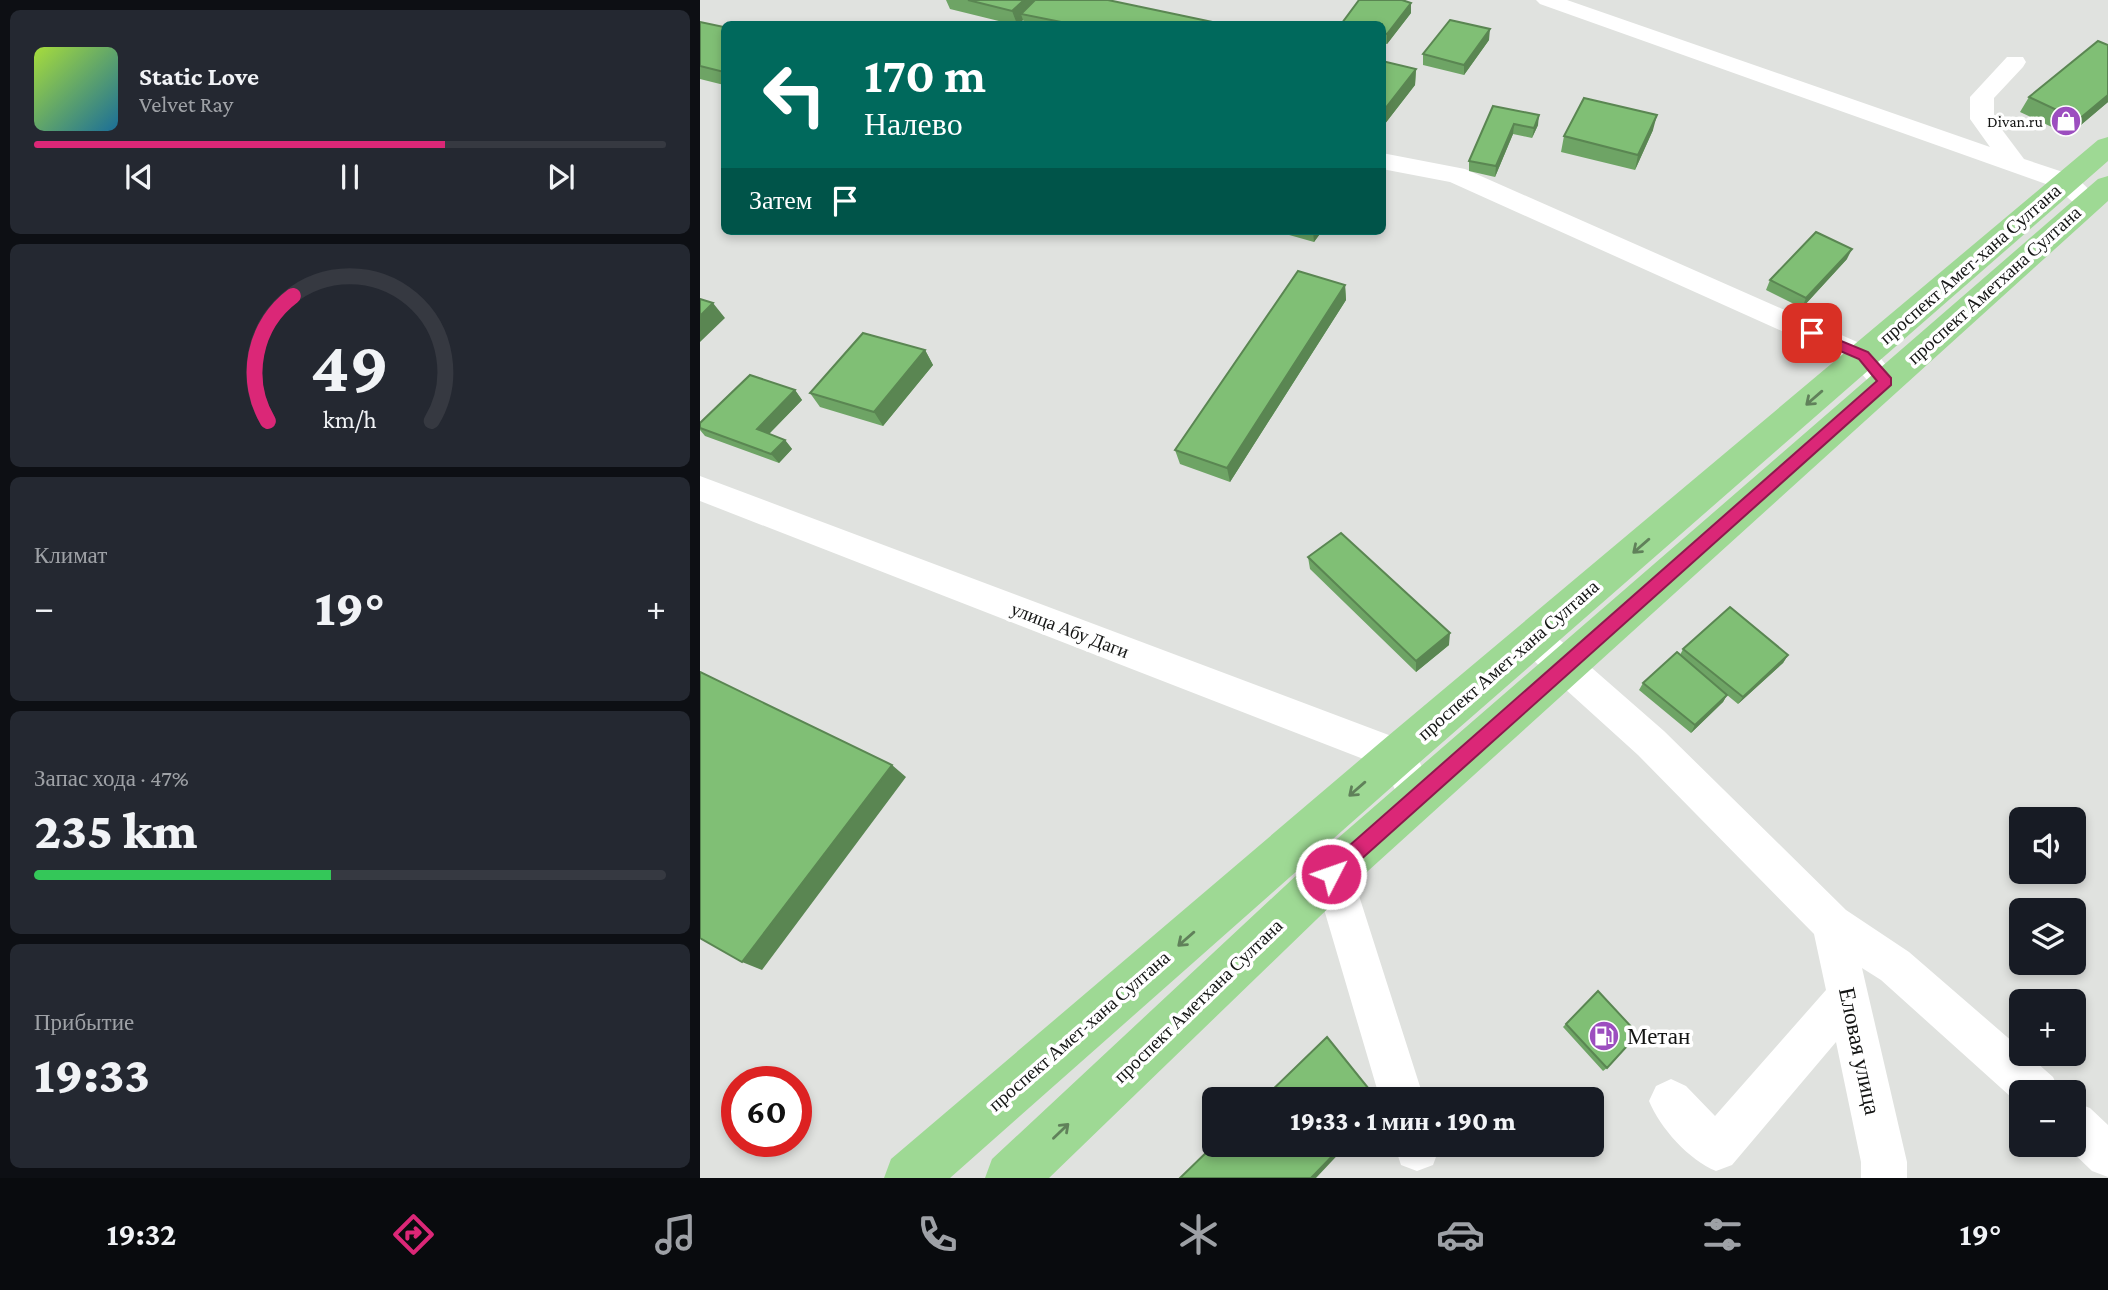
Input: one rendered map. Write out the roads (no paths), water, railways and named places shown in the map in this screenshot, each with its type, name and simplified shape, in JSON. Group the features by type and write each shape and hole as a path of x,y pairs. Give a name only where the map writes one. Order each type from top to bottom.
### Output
{"main road":[{"name":"проспект Амет-хана Султана","path":"2088,190 2108,146"},
{"name":"проспект Аметхана Султана","path":"1011,1178 1331,874 1564,666 1875,369 2088,190"},
{"name":"проспект Амет-хана Султана","path":"911,1178 1533,638 1875,369"}],"street":[{"path":"1547,0 2088,190"},
{"path":"2015,62 1982,97 1982,119 2015,164"},
{"path":"1386,162 1456,175 1875,369"},
{"name":"улица Абу Даги","path":"700,488 1397,755"},
{"path":"1533,638 1651,743 1832,924 1895,965 2024,1080"},
{"path":"1397,755 1418,797"},
{"path":"1320,822 1331,874 1398,1087"},
{"name":"Еловая улица","path":"1832,924 1884,1162 1884,1178"},
{"path":"1671,1101 1716,1149 1848,996"},
{"path":"2086,1135 2108,1154"}],"place":[{"name":"Divan.ru","path":"2066,121"},
{"name":"Метан","path":"1604,1036"}]}
